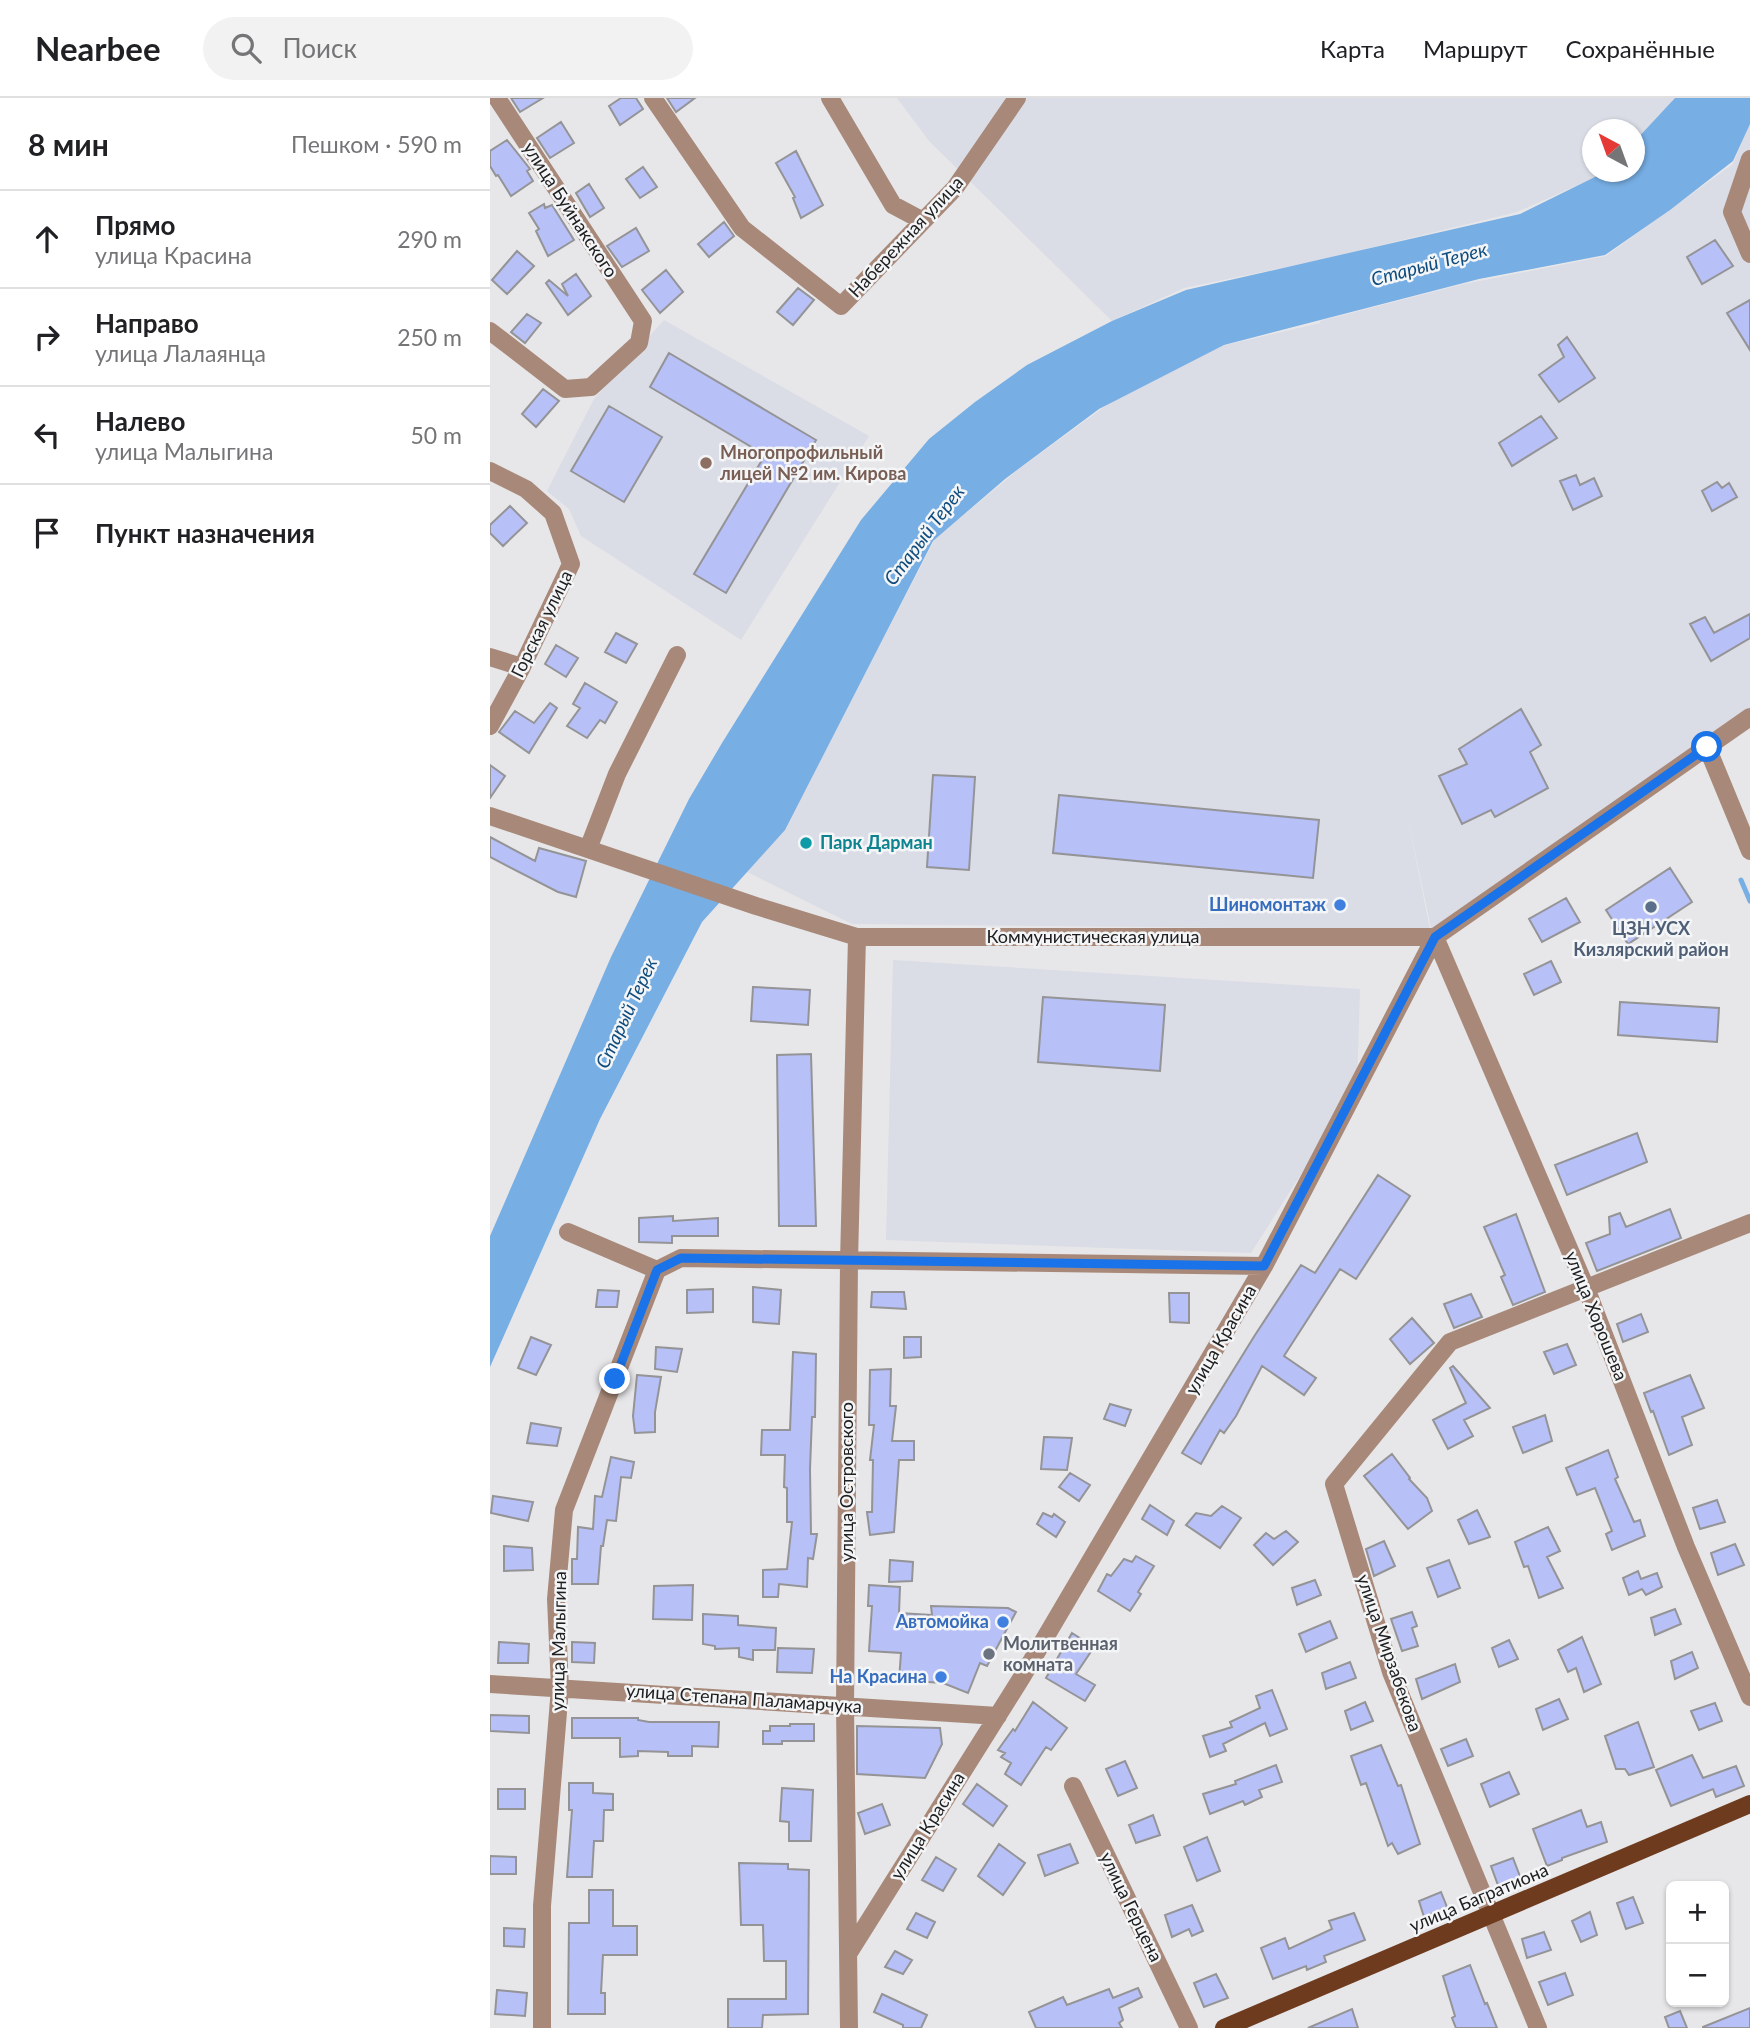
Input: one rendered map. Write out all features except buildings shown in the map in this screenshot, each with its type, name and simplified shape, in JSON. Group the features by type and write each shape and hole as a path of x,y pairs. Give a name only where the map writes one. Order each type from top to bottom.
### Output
{"main road":[{"name":"улица Багратиона","path":"1223,2028 1750,1804"}],"street":[{"name":"улица Буйнакского","path":"490,331 565,389 591,387 639,344 643,321 497,98"},
{"name":"Набережная улица","path":"653,98 742,228 841,306 955,188 1017,98"},
{"path":"830,98 892,205 923,221"},
{"path":"1750,159 1732,212 1750,254"},
{"name":"Горская улица","path":"490,471 526,489 553,513 571,564 522,667 490,726"},
{"path":"490,816 588,849 617,774 677,654"},
{"path":"490,657 522,667"},
{"name":"улица Красина","path":"850,1951 998,1716 1264,1266 1435,937 1750,717"},
{"path":"1707,747 1750,851"},
{"name":"Коммунистическая улица","path":"588,849 857,937 1435,937"},
{"name":"улица Островского","path":"849,2028 845,1706 849,1262 857,937"},
{"name":"улица Хорошева","path":"1435,937 1586,1288 1686,1547 1750,1697"},
{"path":"1586,1288 1750,1223"},
{"path":"568,1232 657,1270 681,1258 1264,1266"},
{"name":"улица Малыгина","path":"542,2028 542,1906 560,1688 556,1599 564,1510 657,1270"},
{"name":"улица Мирзабекова","path":"1538,2028 1391,1672 1334,1484 1450,1342 1586,1288"},
{"name":"улица Степана Паламарчука","path":"490,1684 998,1716"},
{"name":"улица Герцена","path":"1073,1786 1189,2028"}],"shaded area":[{"path":"897,98 1675,98 1645,132 1645,119 1582,119 1582,182 1584,182 1517,212 1320,260 1184,288 1112,321 929,141"},
{"path":"1750,122 1750,717 1445,929 1431,928 1405,804 1430,930 852,924 747,872 784,830 935,539 1019,469 1111,402 1222,346 1464,284 1606,256 1733,164"},
{"name":"Многопрофильный лицей №2 им. Кирова","path":"664,320 869,436 741,640 581,536 569,509 547,491 594,399"},
{"path":"893,960 1360,989 1357,1086 1251,1253 886,1240"}],"water":[{"name":"Старый Терек","path":"1675,98 1750,98 1750,124 1733,161 1670,210 1605,255 1479,279 1224,345 1099,409 1005,479 933,541 785,830 702,922 600,1119 490,1367 490,1236 611,957 689,799 722,743 861,520 929,439 1027,365 1112,321 1186,290 1520,214 1585,182 1645,182 1645,130"}],"waterway":[{"path":"1741,880 1750,901"}],"place":[{"name":"Многопрофильный лицей №2 им. Кирова","path":"706,463"},
{"name":"Парк Дарман","path":"806,843"},
{"name":"Шиномонтаж","path":"1340,905"},
{"name":"ЦЗН УСХ Кизлярский район","path":"1651,907"},
{"name":"Автомойка","path":"1003,1622"},
{"name":"Молитвенная комната","path":"989,1654"},
{"name":"На Красина","path":"941,1677"}],"route":[{"path":"615,1379 657,1270 681,1258 1264,1266 1435,937 1707,747"}]}
